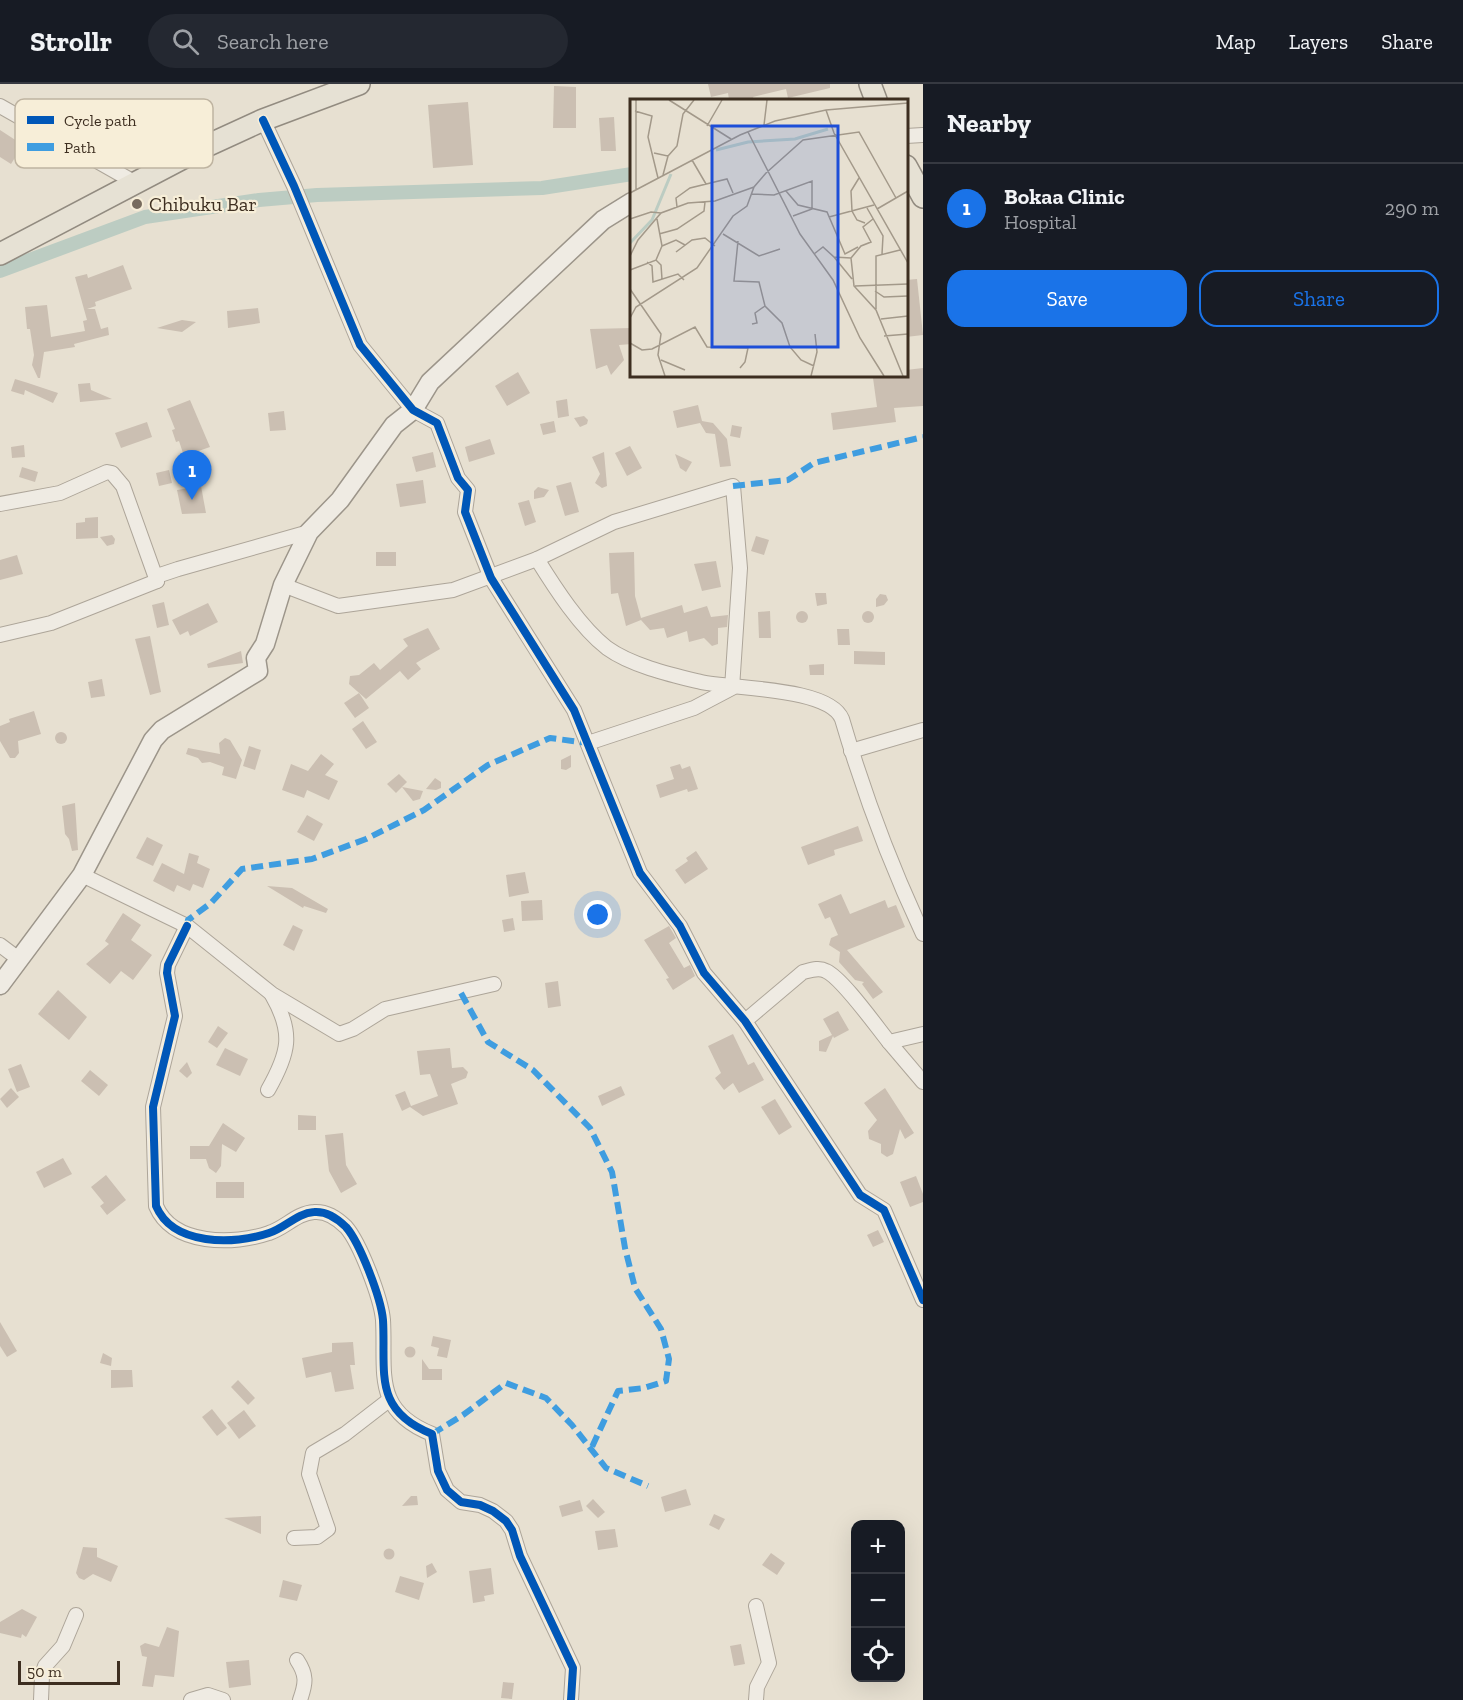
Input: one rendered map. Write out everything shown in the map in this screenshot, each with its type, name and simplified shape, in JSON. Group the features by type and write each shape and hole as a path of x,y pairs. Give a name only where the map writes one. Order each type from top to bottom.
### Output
{"main road":[{"path":"213,144 263,120 359,84"},
{"path":"870,84 876,99"},
{"path":"0,254 163,168"},
{"path":"908,170 923,197"}],"street":[{"path":"0,106 15,115"},
{"path":"263,120 294,186 360,345 413,410 437,423 442,431 458,478 468,490 465,512 491,578 574,710 640,873 680,926 704,973 745,1021 860,1195 884,1210 923,1300"},
{"path":"908,136 923,135"},
{"path":"109,168 134,182"},
{"path":"0,986 82,875 148,749 162,730 258,671 256,658 265,644 284,585 309,532 340,500 394,425 413,410 430,382 456,356 603,220 630,203"},
{"path":"0,504 60,493 106,472 112,473 123,486 157,581"},
{"path":"284,585 338,606 453,590 491,578 537,559 614,522 733,486 740,568 732,688"},
{"path":"0,635 51,623 157,581 158,576 235,551 309,532"},
{"path":"537,559 559,593 607,647 628,660 700,682 732,688 776,689 831,706 840,713 891,867 923,934"},
{"path":"588,743 694,708 732,688"},
{"path":"851,751 923,730"},
{"path":"82,875 187,926 272,994 339,1034 346,1033 385,1009 494,984"},
{"path":"187,926 168,964 167,973 175,1016 153,1107 156,1206 161,1217 173,1228 207,1239 240,1240 272,1233 303,1214 315,1211 327,1213 346,1228 356,1245 381,1306 384,1378 389,1400 403,1419 432,1434 438,1470 447,1490 461,1502 480,1505 493,1511 506,1521 512,1530 520,1556 573,1668 571,1700"},
{"path":"0,945 20,960"},
{"path":"745,1021 803,972 815,969 827,971 923,1082"},
{"path":"268,1090 283,1063 287,1041 284,1017 272,994"},
{"path":"889,1042 923,1034"},
{"path":"294,1538 317,1537 328,1529 309,1474 313,1453 345,1434 389,1400"},
{"path":"756,1606 769,1663 757,1687 756,1700"},
{"path":"42,1700 42,1676 45,1666 63,1646 76,1615"},
{"path":"297,1660 305,1672 305,1684 300,1700"},
{"path":"191,1700 208,1695 223,1700"}],"building":[{"path":"708,84 830,84 830,88 788,98 786,89 753,97 754,99 729,99 728,93 711,97"},
{"path":"554,86 576,87 576,128 553,128"},
{"path":"468,102 473,165 433,168 428,105"},
{"path":"614,117 616,151 601,151 599,118"},
{"path":"0,130 15,140 15,158 11,164 0,157"},
{"path":"123,265 132,289 95,302 96,306 87,309 95,309 101,329 108,327 109,335 74,344 75,347 44,352 40,378 38,378 32,365 34,355 30,329 27,329 25,307 47,305 51,337 85,331 83,321 87,320 75,277 87,274 88,278"},
{"path":"917,279 923,335 908,337 908,280"},
{"path":"258,308 260,323 228,328 227,311"},
{"path":"182,320 196,322 182,332 157,328"},
{"path":"630,328 630,344 619,345 624,360 611,375 607,365 596,369 590,329"},
{"path":"923,368 923,406 894,408 896,422 833,430 831,413 877,407 873,378 908,376 908,370"},
{"path":"518,372 530,393 507,406 495,386"},
{"path":"15,379 58,393 53,403 25,390 24,395 11,391"},
{"path":"90,383 91,390 112,399 80,402 78,384"},
{"path":"567,399 569,416 558,418 556,401"},
{"path":"190,400 210,447 184,456 179,441 176,442 172,430 175,429 167,409"},
{"path":"698,405 702,421 713,423 727,439 731,466 720,467 715,434 706,433 700,423 677,428 673,411"},
{"path":"284,411 286,430 270,431 268,413"},
{"path":"584,416 588,420 587,424 580,427 574,418"},
{"path":"554,421 556,432 543,435 540,424"},
{"path":"147,422 152,437 121,448 115,433"},
{"path":"732,425 742,427 740,438 730,436"},
{"path":"490,439 495,454 469,462 465,447"},
{"path":"24,445 25,457 12,458 11,447"},
{"path":"630,446 642,468 627,476 615,453"},
{"path":"433,452 436,467 416,472 412,457"},
{"path":"604,452 607,486 602,488 595,483 600,474 592,457"},
{"path":"675,454 692,462 686,472 680,468"},
{"path":"22,467 38,472 35,482 19,477"},
{"path":"169,470 172,483 159,486 156,473"},
{"path":"423,480 426,503 400,507 396,484"},
{"path":"571,482 579,512 565,516 556,486"},
{"path":"201,486 206,513 182,514 177,490"},
{"path":"538,487 549,490 544,497 534,499 534,491"},
{"path":"529,500 536,522 525,526 518,503"},
{"path":"98,517 98,538 76,539 76,523 85,522 85,518"},
{"path":"112,535 115,539 114,544 107,546 100,537"},
{"path":"756,536 769,540 764,555 751,551"},
{"path":"376,552 396,552 396,566 376,566"},
{"path":"634,552 635,596 641,618 682,605 684,613 707,606 711,617 728,615 727,627 718,628 718,644 712,646 704,638 689,642 687,631 667,638 664,628 650,630 641,620 626,626 618,593 611,594 609,553"},
{"path":"17,555 23,574 0,580 0,560"},
{"path":"716,561 721,587 702,591 694,564"},
{"path":"815,593 826,593 827,604 817,606"},
{"path":"880,594 886,595 888,600 884,605 876,607 876,599"},
{"path":"164,602 169,625 157,628 152,605"},
{"path":"208,603 218,622 190,636 188,631 180,635 172,620"},
{"path":"770,611 771,638 759,638 758,612"},
{"path":"804,611 808,617 804,623 800,623 796,615"},
{"path":"870,611 874,617 870,623 866,623 862,615"},
{"path":"428,628 440,649 416,663 421,669 408,680 400,671 366,699 349,684 350,676 359,675 374,663 380,670 408,646 403,639"},
{"path":"837,629 849,629 850,645 838,645"},
{"path":"150,636 161,692 150,695 135,639"},
{"path":"241,651 243,663 208,668 207,664"},
{"path":"854,651 885,652 885,665 854,664"},
{"path":"824,664 824,675 810,675 809,665"},
{"path":"102,679 105,696 91,698 88,682"},
{"path":"359,693 369,708 355,718 344,703"},
{"path":"34,711 41,734 18,741 19,753 15,758 10,758 0,741 0,726 10,722 9,719"},
{"path":"363,721 377,742 366,749 352,729"},
{"path":"63,732 67,738 63,744 59,744 55,736"},
{"path":"225,738 230,740 242,760 236,779 222,775 224,767 210,762 202,763 198,758 186,754 188,748 220,754 219,743"},
{"path":"249,746 261,750 255,770 243,766"},
{"path":"321,754 334,764 325,775 338,781 329,800 307,790 304,798 282,790 291,764 308,771"},
{"path":"571,755 571,767 566,770 561,769 561,760"},
{"path":"680,764 682,769 690,766 698,789 688,792 687,789 660,798 656,785 674,779 670,767"},
{"path":"399,774 407,782 396,793 387,784"},
{"path":"435,778 441,782 441,788 426,789"},
{"path":"402,787 423,791 420,799 413,801"},
{"path":"75,803 78,850 72,851 65,834 62,806"},
{"path":"307,815 323,824 314,841 297,832"},
{"path":"858,826 863,841 834,850 835,855 808,865 801,847"},
{"path":"147,837 163,845 153,866 136,858"},
{"path":"696,851 708,869 685,884 675,870 688,861 686,858"},
{"path":"189,853 199,856 197,863 210,869 203,888 193,884 190,891 177,885 174,892 153,881 162,863 184,874"},
{"path":"525,872 529,893 509,897 506,875"},
{"path":"267,886 292,888 328,909 326,913 304,906 303,908"},
{"path":"841,894 850,914 885,900 888,908 896,905 905,927 847,950 883,992 873,999 862,984 864,982 855,980 839,962 840,952 829,945 831,938 838,935 830,917 825,919 818,904"},
{"path":"542,900 543,920 522,921 521,901"},
{"path":"123,913 141,925 131,940 152,955 133,980 121,971 110,984 86,964 109,944 105,941"},
{"path":"513,918 515,930 504,932 502,920"},
{"path":"293,925 303,930 294,951 283,945"},
{"path":"669,926 676,938 669,943 684,968 690,965 695,976 673,990 666,979 669,978 644,940"},
{"path":"558,981 561,1006 548,1008 545,983"},
{"path":"58,990 87,1017 69,1040 38,1014"},
{"path":"838,1011 849,1030 834,1038 833,1036 826,1052 819,1051 819,1041 832,1035 823,1019"},
{"path":"218,1026 228,1033 217,1048 208,1042"},
{"path":"733,1034 748,1065 754,1062 764,1080 739,1093 733,1083 724,1090 715,1078 721,1073 708,1046"},
{"path":"225,1048 248,1059 240,1076 216,1065"},
{"path":"450,1048 452,1068 463,1067 468,1072 466,1078 451,1084 458,1104 423,1116 410,1107 402,1111 395,1095 405,1091 411,1106 438,1096 430,1074 420,1075 417,1051"},
{"path":"187,1062 192,1073 187,1078 179,1071"},
{"path":"21,1064 30,1087 17,1092 8,1069"},
{"path":"90,1070 108,1085 99,1096 81,1081"},
{"path":"621,1086 625,1095 602,1106 598,1096"},
{"path":"11,1088 19,1097 7,1108 0,1099"},
{"path":"885,1088 914,1133 905,1139 900,1129 893,1154 887,1157 881,1153 881,1144 869,1139 868,1131 877,1120 864,1103"},
{"path":"775,1099 792,1127 779,1135 761,1107"},
{"path":"298,1115 316,1116 316,1130 298,1130"},
{"path":"223,1123 245,1138 236,1152 222,1144 221,1166 216,1173 209,1168 206,1159 190,1159 190,1146 209,1146"},
{"path":"343,1133 346,1165 357,1184 341,1193 329,1171 325,1135"},
{"path":"63,1158 72,1174 44,1188 36,1172"},
{"path":"106,1175 126,1200 107,1215 100,1206 104,1203 91,1187"},
{"path":"916,1176 923,1194 923,1202 910,1207 900,1182"},
{"path":"216,1182 244,1182 244,1198 216,1198"},
{"path":"878,1230 884,1242 873,1247 867,1235"},
{"path":"0,1322 17,1351 7,1357 0,1346"},
{"path":"433,1336 451,1340 447,1358 437,1356 439,1348 431,1346"},
{"path":"353,1342 355,1365 350,1365 354,1389 335,1392 331,1372 306,1378 302,1358 332,1352 332,1343"},
{"path":"410,1347 414,1348 414,1356 410,1357 406,1356 405,1352 406,1348"},
{"path":"103,1353 112,1358 111,1366 100,1363"},
{"path":"422,1359 429,1369 442,1369 442,1380 422,1380"},
{"path":"111,1370 132,1370 133,1387 111,1388"},
{"path":"238,1380 255,1398 248,1405 231,1387"},
{"path":"212,1409 227,1428 217,1436 202,1417"},
{"path":"244,1410 256,1426 239,1439 227,1423"},
{"path":"686,1489 691,1505 665,1512 661,1497"},
{"path":"411,1496 417,1496 418,1505 402,1506"},
{"path":"593,1499 605,1512 598,1518 586,1506"},
{"path":"580,1500 583,1511 562,1517 559,1506"},
{"path":"714,1514 725,1519 719,1530 709,1525"},
{"path":"261,1516 261,1534 224,1518"},
{"path":"615,1529 618,1547 598,1550 595,1531"},
{"path":"83,1547 97,1548 97,1557 118,1566 111,1582 93,1574 84,1580 79,1578 76,1573"},
{"path":"389,1548 395,1554 389,1560 383,1554"},
{"path":"771,1553 785,1563 777,1575 762,1565"},
{"path":"432,1563 437,1572 427,1578 426,1566"},
{"path":"491,1568 494,1594 484,1596 485,1601 473,1603 469,1571"},
{"path":"400,1576 424,1583 419,1600 395,1592"},
{"path":"283,1580 302,1585 297,1601 279,1597"},
{"path":"22,1609 37,1617 26,1637 22,1634 21,1638 0,1633 0,1622"},
{"path":"167,1627 179,1631 174,1677 155,1675 153,1687 142,1686 147,1657 142,1656 140,1646 145,1643 159,1647"},
{"path":"741,1644 745,1664 734,1666 730,1646"},
{"path":"249,1660 251,1685 229,1688 226,1662"},
{"path":"503,1682 514,1683 512,1699 501,1698"}],"waterway":[{"path":"0,271 145,217 259,200 317,195 542,188 630,174"}],"marked path":[{"path":"733,486 788,480 814,463 923,437"},
{"path":"187,926 188,920 211,903 242,869 312,859 366,839 424,810 488,765 550,738 588,743"},
{"path":"461,993 488,1042 533,1070 590,1128 612,1172 625,1248 635,1288 661,1329 669,1359 666,1381 644,1388 618,1391 591,1449"},
{"path":"432,1434 463,1415 506,1383 546,1398 572,1425 606,1468 648,1486"}],"cycle path":[{"path":"263,120 294,186 360,345 413,410 437,423 458,478 468,490 465,512 491,578 574,710 640,873 680,926 704,973 745,1021 860,1195 884,1210 923,1300"},
{"path":"187,926 168,965 167,973 175,1016 153,1107 156,1206 164,1219 176,1229 206,1239 255,1237 275,1231 302,1215 314,1212 332,1216 346,1227 369,1271 378,1298 383,1320 384,1373 391,1401 399,1413 432,1434 438,1471 447,1490 461,1502 480,1505 493,1511 506,1521 512,1530 520,1556 573,1668 571,1700"}],"place":[{"name":"Chibuku Bar","path":"137,204"},
{"name":"Bokaa Clinic","path":"192,500"}]}
